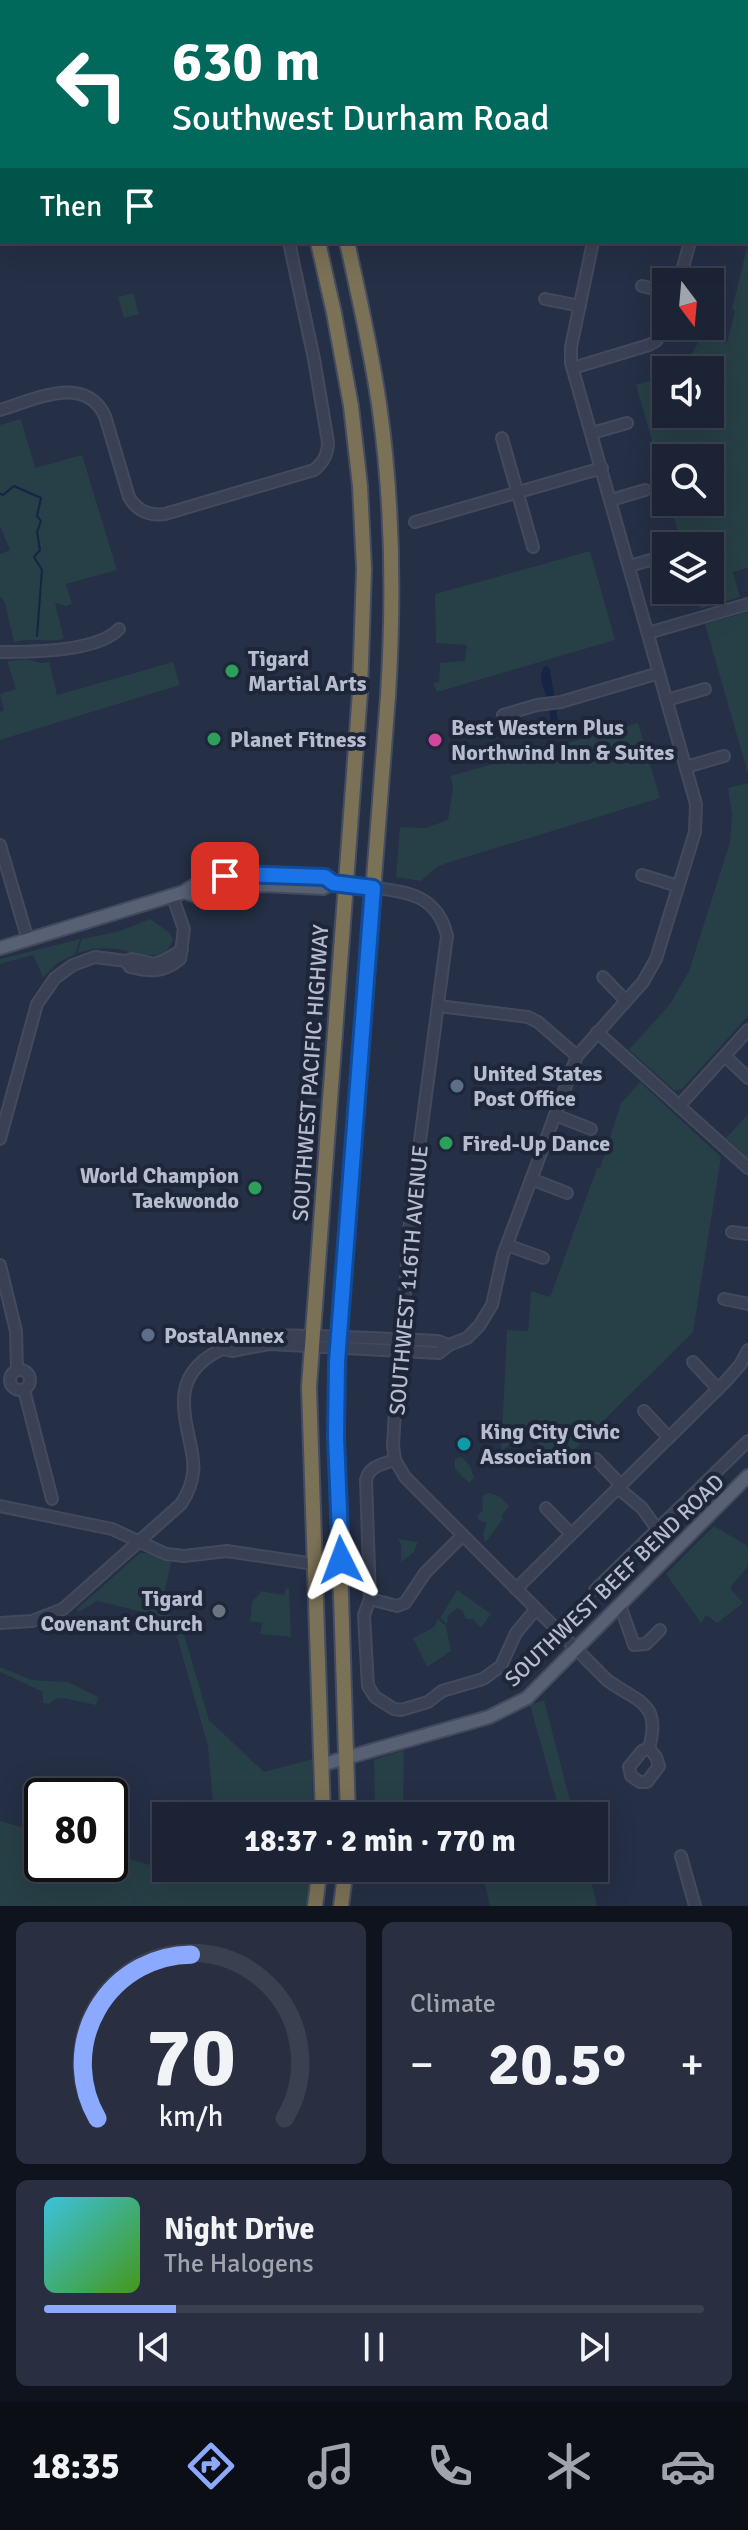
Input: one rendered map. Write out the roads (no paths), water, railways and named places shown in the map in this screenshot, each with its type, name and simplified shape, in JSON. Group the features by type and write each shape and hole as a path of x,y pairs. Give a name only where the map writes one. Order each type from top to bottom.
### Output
{"highway":[{"name":"SOUTHWEST PACIFIC HIGHWAY","path":"318,244 351,406 363,538 363,640 340,884 309,1407 322,1802"},
{"path":"347,244 379,402 391,528 390,661 338,1342 336,1437 348,1802"},
{"path":"315,1906 318,1882"},
{"path":"341,1906 344,1882"}],"main road":[{"path":"0,948 178,893 196,896 241,885 323,888 340,884 373,888"},
{"name":"SOUTHWEST BEEF BEND ROAD","path":"321,1765 501,1712 536,1690 748,1476"}],"street":[{"path":"0,410 59,393 73,392 88,396 105,416 129,497 136,507 147,514 165,514 314,470 323,462 328,442 289,244"},
{"path":"338,1342 398,1352 439,1353 467,1338 489,1314 500,1265 577,1056 643,982 656,959 696,823 696,804 686,767 573,368 571,347 593,244"},
{"path":"683,268 689,244"},
{"path":"642,286 652,288"},
{"path":"545,299 580,306"},
{"path":"573,368 657,340"},
{"path":"592,433 627,423"},
{"path":"502,438 533,547"},
{"path":"415,522 602,468"},
{"path":"611,500 645,490"},
{"path":"629,566 652,560"},
{"path":"648,633 748,604"},
{"path":"0,652 67,649 104,639 119,629"},
{"path":"503,715 659,673"},
{"path":"667,700 705,689"},
{"path":"686,767 724,756"},
{"path":"0,845 28,940"},
{"path":"642,875 678,886"},
{"name":"SOUTHWEST 116TH AVENUE","path":"373,888 406,892 419,897 435,910 447,936 411,1209 398,1352 395,1460"},
{"path":"0,1139 37,1004 48,985 63,970 85,960 103,957 154,964 182,950 184,929 178,893"},
{"path":"603,977 626,1001"},
{"path":"438,1006 528,1017 577,1056"},
{"path":"679,1106 748,1030"},
{"path":"597,1032 748,1168"},
{"path":"725,1056 748,1078"},
{"path":"555,1115 591,1129"},
{"path":"531,1179 567,1193"},
{"path":"732,1232 748,1234"},
{"path":"507,1245 543,1258"},
{"path":"0,1265 16,1331 17,1370 5,1386 24,1390 30,1385 30,1377 25,1371 17,1370"},
{"path":"724,1299 748,1304"},
{"path":"0,1623 32,1621 63,1609 177,1509 189,1492 195,1459 185,1417 185,1393 198,1363 210,1354 222,1349 232,1351 312,1341 401,1339 438,1341 449,1345"},
{"path":"516,1589 718,1389 740,1365 748,1350"},
{"path":"693,1362 718,1389"},
{"path":"24,1390 52,1499"},
{"path":"644,1411 668,1437"},
{"path":"595,1590 748,1441"},
{"path":"596,1459 642,1508 657,1529"},
{"path":"536,1609 523,1622 501,1666 494,1673 439,1692 425,1704 401,1710 375,1697 368,1686 364,1615 370,1599 368,1472 395,1460 405,1477 463,1535 536,1609 576,1650 607,1680 646,1705 654,1726 649,1748"},
{"path":"0,1506 112,1529 176,1556 227,1551 314,1564"},
{"path":"546,1508 571,1534"},
{"path":"370,1599 397,1606 405,1603 425,1573 463,1535"},
{"path":"620,1605 634,1645 646,1644 660,1630"},
{"path":"681,1856 695,1906"}],"water":[{"path":"547,666 560,733 558,738 553,731 542,682 542,673"}],"waterway":[{"path":"0,494 14,486 41,498 37,516 41,521 37,532 40,550 34,557 42,570 37,636"}],"place":[{"name":"Tigard Martial Arts","path":"232,671"},
{"name":"Planet Fitness","path":"214,739"},
{"name":"Best Western Plus Northwind Inn & Suites","path":"435,740"},
{"name":"United States Post Office","path":"457,1086"},
{"name":"Fired-Up Dance","path":"446,1143"},
{"name":"World Champion Taekwondo","path":"255,1188"},
{"name":"PostalAnnex","path":"148,1335"},
{"name":"King City Civic Association","path":"464,1444"},
{"name":"Tigard Covenant Church","path":"219,1611"}]}
